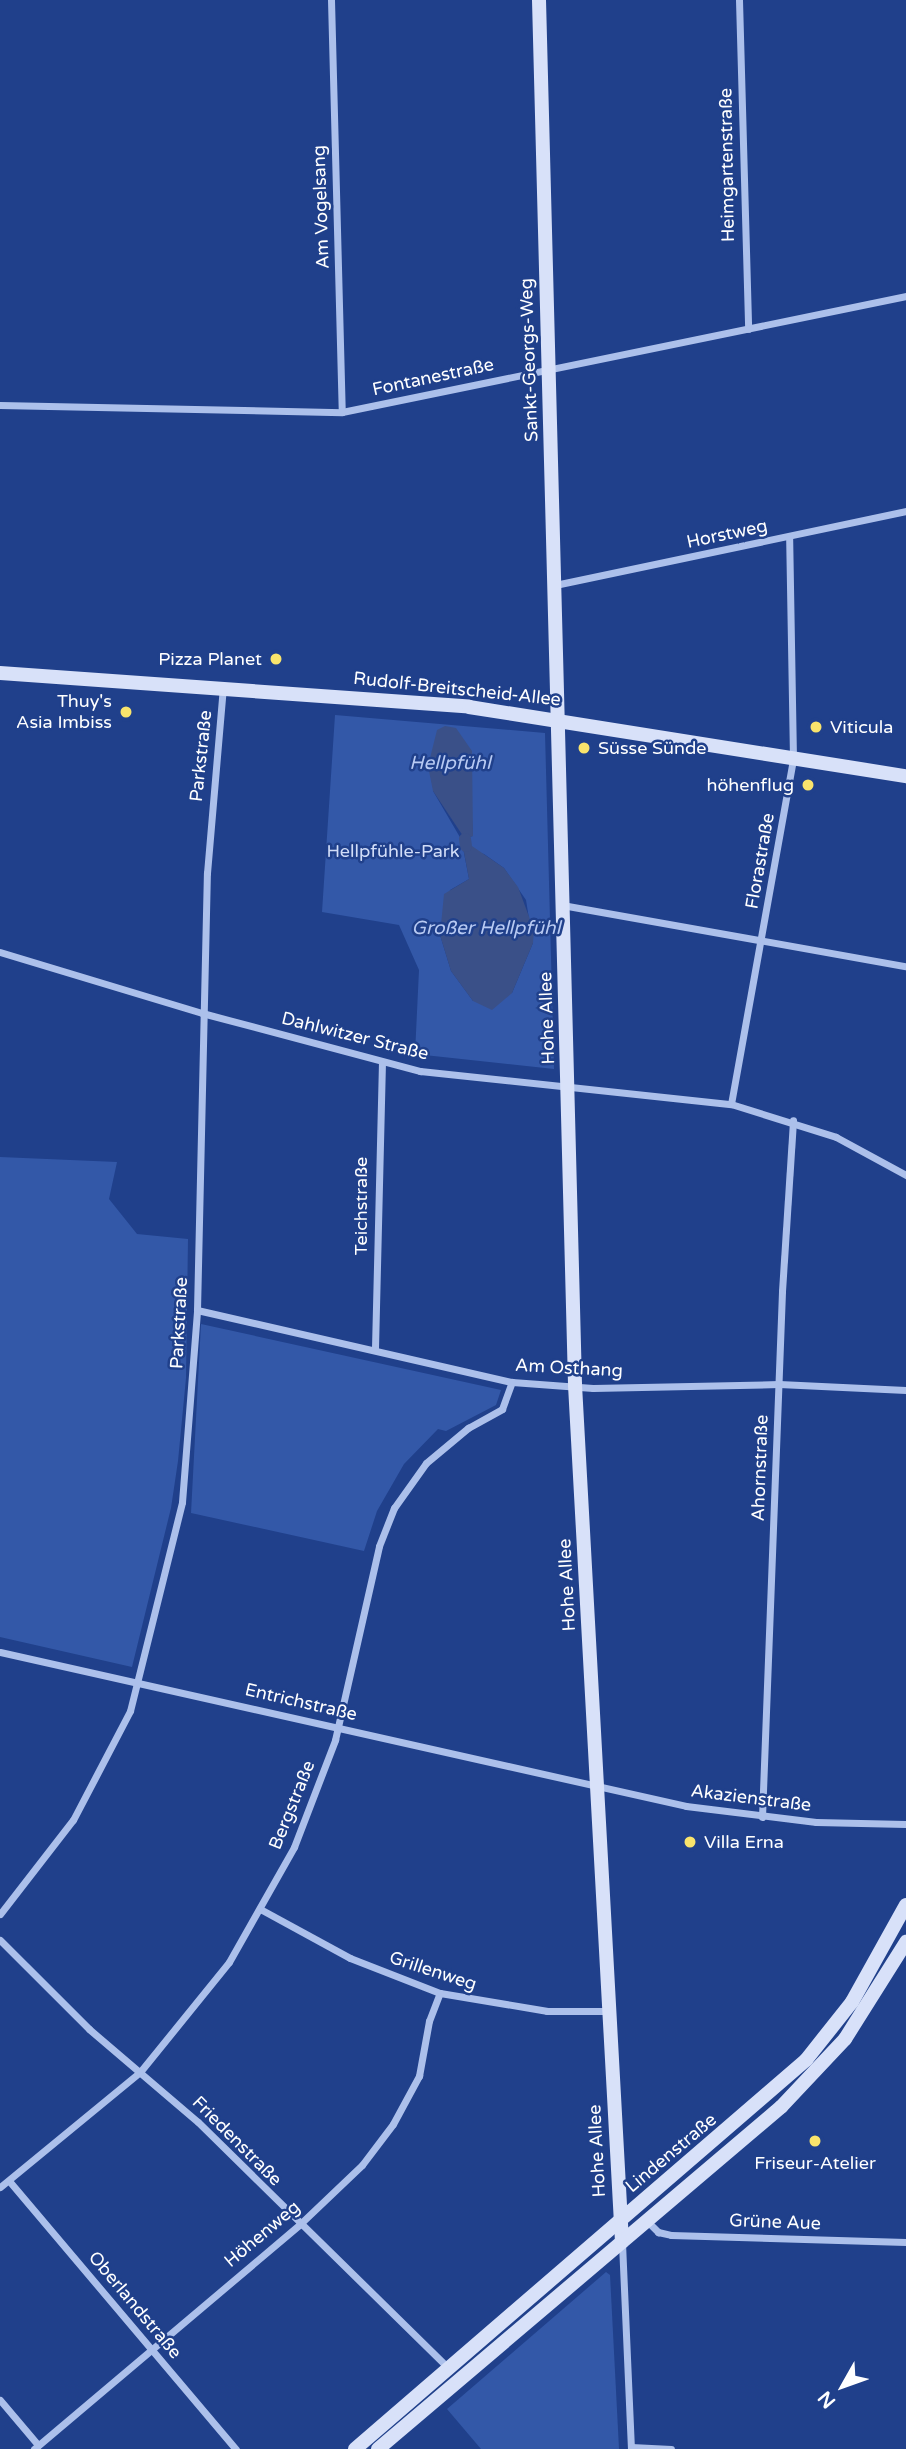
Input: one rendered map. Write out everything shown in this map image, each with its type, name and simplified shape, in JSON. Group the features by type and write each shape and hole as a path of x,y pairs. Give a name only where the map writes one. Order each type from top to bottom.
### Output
{"street":[{"name":"Am Vogelsang","path":"331,0 342,412"},
{"name":"Sankt-Georgs-Weg","path":"539,0 558,718"},
{"name":"Heimgartenstraße","path":"739,0 748,328"},
{"name":"Fontanestraße","path":"0,405 342,412 906,296"},
{"name":"Horstweg","path":"555,585 906,511"},
{"name":"Florastraße","path":"731,1104 793,758 789,537"},
{"name":"Rudolf-Breitscheid-Allee","path":"0,673 223,688 558,718 906,776"},
{"name":"Parkstraße","path":"0,1914 73,1820 104,1766 139,1683 182,1502 197,1310 202,1013 215,744 223,688"},
{"name":"Hohe Allee","path":"558,718 575,1385 631,2448"},
{"path":"562,905 762,938 906,966"},
{"name":"Dahlwitzer Straße","path":"0,952 202,1013 420,1071 731,1104 793,1120 836,1137 906,1175"},
{"name":"Teichstraße","path":"375,1348 382,1063"},
{"name":"Ahornstraße","path":"762,1817 779,1384 793,1120"},
{"name":"Am Osthang","path":"197,1310 375,1348 512,1382 575,1385 779,1384 906,1390"},
{"name":"Bergstraße","path":"0,2187 10,2182 140,2072 207,1992 262,1910 294,1847 339,1727 379,1546 394,1508 426,1462 468,1428 502,1409 512,1382"},
{"name":"Entrichstraße","path":"0,1651 596,1783"},
{"name":"Akazienstraße","path":"596,1783 686,1806 762,1817 906,1824"},
{"name":"Lindenstraße","path":"355,2449 806,2060 852,2002 906,1905"},
{"name":"Grillenweg","path":"262,1910 350,1958 440,1993 547,2011 608,2011"},
{"name":"Friedenstraße","path":"0,1940 89,2029 198,2122 299,2225 448,2368"},
{"name":"Lindenstraße","path":"378,2449 647,2221 816,2072 866,2011 906,1942"},
{"name":"Höhenweg","path":"36,2447 150,2348 299,2225 362,2165 393,2124 419,2076 429,2021 440,1993"},
{"name":"Oberlandstraße","path":"10,2182 236,2449"},
{"name":"Grüne Aue","path":"647,2221 658,2232 671,2235 906,2242"},
{"path":"0,2400 36,2447"},
{"path":"631,2448 671,2449"}],"green space":[{"name":"Hellpfühle-Park","path":"335,715 545,733 554,1069 415,1054 419,970 399,925 322,912","holes":["470,785 473,836 461,839 433,791","463,848 484,854 504,868 526,900 533,943 512,993 473,1001 451,971 440,935 450,890 469,879"]},
{"path":"0,1157 117,1162 109,1199 137,1234 188,1239 186,1378 178,1461 171,1508 132,1667 0,1637"},
{"path":"201,1324 501,1390 496,1405 446,1431 438,1429 404,1464 377,1511 364,1551 191,1513"},
{"path":"606,2272 610,2275 619,2449 481,2449 447,2409"}],"water":[{"name":"Hellpfühl","path":"445,726 456,728 472,751 473,836 465,839 433,791 428,766 437,730"},
{"name":"Großer Hellpfühl","path":"469,844 504,868 518,887 534,930 533,943 512,993 492,1010 473,1001 451,971 440,935 444,894 469,879 463,847"}],"waterway":[{"path":"465,839 466,846"}],"place":[{"name":"Pizza Planet","path":"276,659"},
{"name":"Thuy's Asia Imbiss","path":"126,712"},
{"name":"Viticula","path":"816,727"},
{"name":"Süsse Sünde","path":"584,748"},
{"name":"höhenflug","path":"808,785"},
{"name":"Villa Erna","path":"690,1842"},
{"name":"Friseur-Atelier","path":"815,2141"}]}
